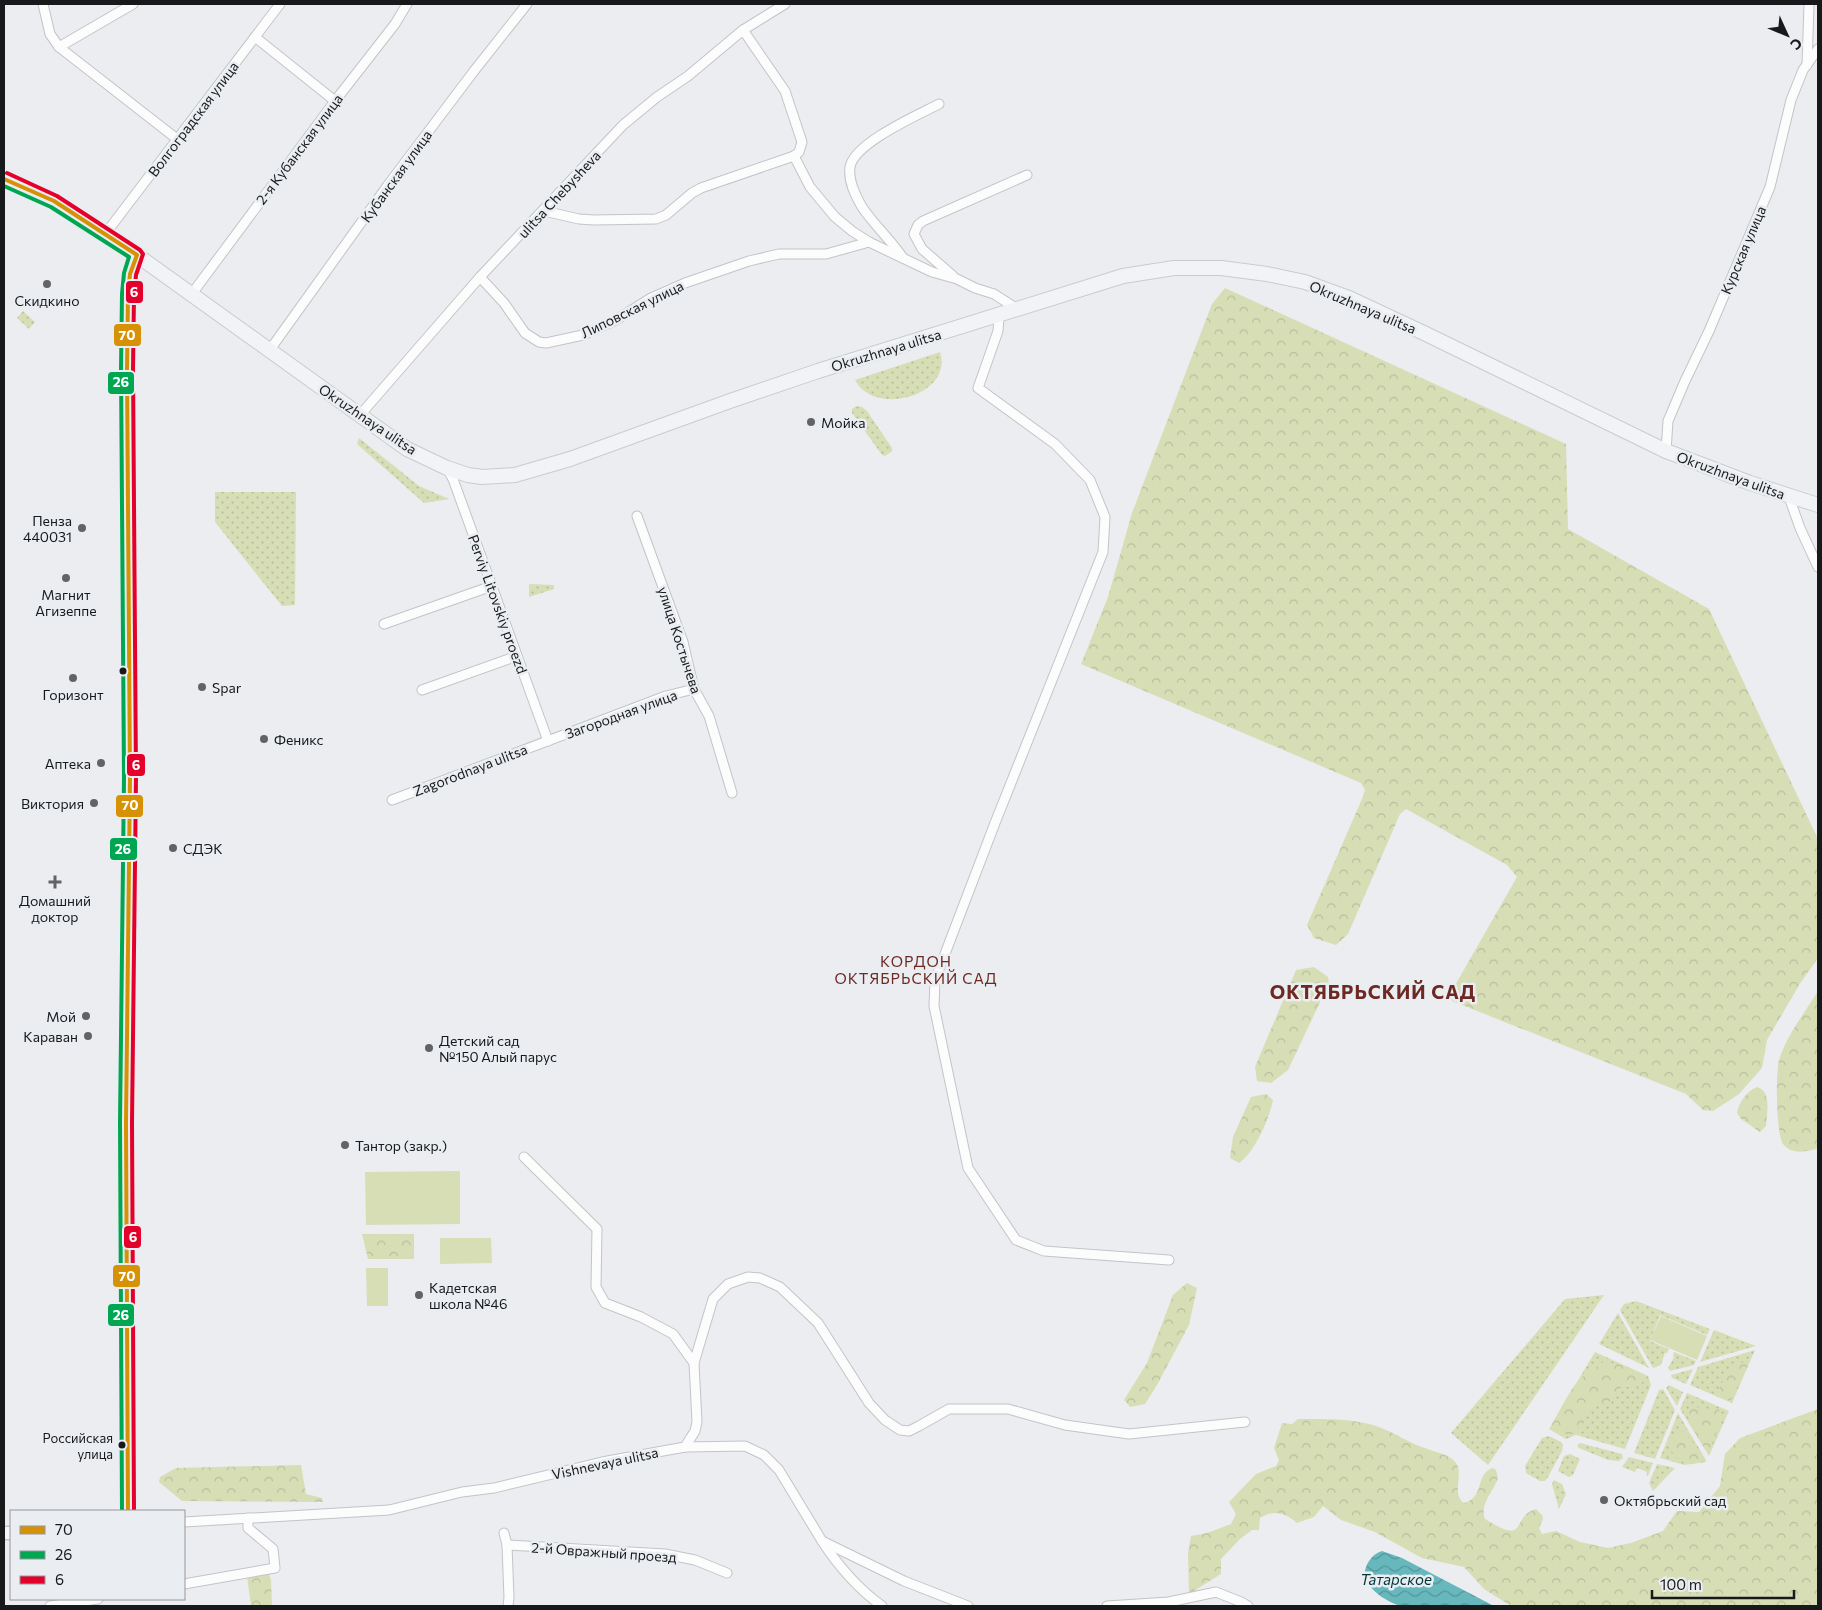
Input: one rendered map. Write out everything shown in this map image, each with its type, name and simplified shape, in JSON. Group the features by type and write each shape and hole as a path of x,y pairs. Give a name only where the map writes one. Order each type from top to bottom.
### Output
{"main road":[{"name":"Okruzhnaya ulitsa","path":"4,179 54,201 106,234 407,449 447,468 482,477 516,476 570,459 818,371 1123,276 1174,268 1221,268 1273,275 1304,282 1349,298 1666,451 1789,497 1818,505"},
{"path":"128,1510 126,1132 130,777 126,369 130,274 137,255"}],"street":[{"path":"43,4 50,34 59,47 177,139"},
{"path":"59,47 133,4"},
{"name":"Волгоградская улица","path":"106,234 280,4"},
{"name":"2-я Кубанская улица","path":"191,295 335,101 395,24 407,4"},
{"name":"Кубанская улица","path":"269,351 388,185 527,4"},
{"name":"ulitsa Chebysheva","path":"360,415 480,277 623,125 657,97 688,76 743,30 785,4"},
{"path":"1807,65 1809,4"},
{"path":"544,211 594,220 656,219 666,215 692,193 701,188 794,156 799,152 802,142 785,91 743,30"},
{"path":"255,37 335,101"},
{"name":"Курская улица","path":"1666,451 1668,421 1709,331 1770,187 1791,100 1803,70 1818,49"},
{"path":"903,258 863,208 850,178 850,166 854,157 869,143 939,104"},
{"path":"794,156 810,187 835,217 869,242 932,272 957,279"},
{"path":"1017,309 994,294 975,288 957,279 936,263 922,249 914,234 918,225 1027,175"},
{"name":"Липовская улица","path":"480,277 504,303 525,333 539,342 546,343 583,335 616,320 651,298 685,283 749,261 778,254 826,254 869,242"},
{"path":"999,316 998,331 978,388 1055,444 1090,480 1105,517 1103,552 995,822 935,980 934,1006 968,1168 1016,1240 1044,1251 1169,1260"},
{"name":"Perviy Litovskiy proezd","path":"447,468 453,479 548,741"},
{"path":"1789,497 1800,528 1818,567"},
{"name":"улица Костычева","path":"637,516 683,642 694,689 709,716 732,793"},
{"path":"384,624 492,586"},
{"path":"422,690 517,656"},
{"name":"Загородная улица","path":"548,741 666,696 694,689"},
{"name":"Zagorodnaya ulitsa","path":"392,800 548,741"},
{"path":"524,1157 597,1229 596,1287 605,1304 641,1317 672,1334 694,1363"},
{"path":"685,1447 695,1431 697,1422 694,1363 713,1299 728,1284 748,1277 760,1278 780,1287 818,1323 868,1402 885,1420 900,1430 909,1430 919,1426 949,1409 1008,1408 1065,1424 1129,1434 1245,1422"},
{"name":"Vishnevaya ulitsa","path":"185,1522 389,1510 462,1492 494,1488 602,1462 685,1447 745,1446 764,1456 779,1470 835,1561 852,1582 882,1606"},
{"path":"185,1584 274,1568 273,1549 248,1528 248,1518"},
{"path":"504,1533 507,1546 508,1606"},
{"path":"822,1541 904,1581 968,1606"},
{"name":"2-й Овражный проезд","path":"507,1546 665,1554 695,1560 727,1573"},
{"path":"1107,1606 1169,1602 1216,1592 1248,1606"},
{"path":"50,1606 91,1600"}],"green space":[{"path":"1225,288 1566,444 1568,529 1709,609 1818,839 1818,958 1801,982 1767,1040 1762,1068 1739,1094 1713,1111 1703,1110 1686,1094 1452,1001 1450,994 1517,877 1507,865 1406,809 1400,814 1348,934 1336,945 1314,938 1307,925 1362,799 1365,790 1361,783 1081,664 1108,597 1132,513 1212,304"},
{"path":"23,311 35,322 29,329 17,318"},
{"path":"940,352 941,367 935,380 925,390 910,396 894,399 879,398 865,391 855,380"},
{"path":"856,406 862,407 867,411 892,448 892,451 885,456 882,455 852,413 852,409"},
{"path":"359,438 419,486 449,499 424,503 357,444"},
{"path":"215,492 296,492 295,605 282,606 215,522"},
{"path":"529,584 554,585 554,589 529,597"},
{"path":"1314,967 1328,977 1329,983 1288,1070 1271,1083 1257,1081 1255,1067 1296,970"},
{"path":"1818,991 1818,1148 1809,1151 1795,1151 1790,1150 1783,1144 1779,1128 1777,1101 1778,1064 1787,1040"},
{"path":"1757,1087 1765,1093 1768,1109 1766,1126 1760,1132 1741,1119 1737,1113 1744,1097"},
{"path":"1266,1094 1273,1100 1265,1125 1256,1143 1239,1163 1230,1158 1233,1137 1251,1097"},
{"path":"460,1171 460,1224 366,1225 365,1172"},
{"path":"362,1234 414,1234 414,1259 368,1259"},
{"path":"440,1238 491,1238 492,1263 440,1264"},
{"path":"366,1268 388,1268 388,1306 367,1306"},
{"path":"1187,1283 1197,1288 1189,1325 1145,1404 1130,1407 1124,1400 1147,1363 1173,1295"},
{"path":"1604,1295 1488,1465 1451,1433 1565,1299"},
{"path":"1636,1301 1710,1329 1707,1335 1660,1315 1650,1341 1669,1349 1665,1353 1661,1365 1653,1368 1620,1310 1624,1304"},
{"path":"1618,1313 1649,1368 1599,1344"},
{"path":"1661,1316 1707,1336 1697,1360 1650,1340"},
{"path":"1714,1330 1756,1346 1700,1362"},
{"path":"1755,1350 1732,1403 1690,1385 1698,1367"},
{"path":"1595,1352 1648,1376 1651,1385 1625,1449 1576,1435 1566,1439 1549,1429"},
{"path":"1674,1352 1696,1361 1694,1365 1670,1371 1668,1368 1674,1357"},
{"path":"1746,1361 1748,1364 1732,1399 1729,1401 1721,1397 1718,1392 1726,1377 1732,1369"},
{"path":"1603,1362 1630,1368 1644,1377 1644,1381 1635,1387 1621,1387 1614,1399 1607,1403 1594,1405 1582,1424 1572,1434 1560,1434 1552,1425 1565,1400 1581,1378"},
{"path":"1693,1369 1686,1384 1672,1378 1671,1375"},
{"path":"1669,1385 1683,1392 1677,1406 1666,1388"},
{"path":"1663,1389 1675,1410 1655,1459 1634,1453 1659,1390"},
{"path":"1687,1393 1729,1411 1709,1456 1680,1409"},
{"path":"1693,1406 1703,1409 1717,1408 1724,1416 1709,1450 1705,1449 1689,1422 1688,1411"},
{"path":"1818,1409 1818,1606 1511,1606 1484,1589 1464,1567 1422,1558 1375,1532 1341,1520 1323,1506 1314,1517 1297,1523 1280,1513 1265,1515 1260,1518 1259,1530 1252,1530 1240,1539 1221,1559 1221,1574 1189,1594 1188,1553 1191,1536 1207,1533 1231,1524 1236,1514 1229,1502 1256,1474 1276,1466 1279,1460 1274,1448 1282,1423 1292,1424 1298,1419 1359,1422 1379,1427 1419,1446 1446,1455 1456,1463 1458,1468 1458,1495 1464,1503 1475,1496 1484,1475 1493,1468 1496,1470 1498,1478 1485,1503 1485,1519 1499,1527 1514,1530 1528,1513 1536,1509 1543,1519 1539,1528 1542,1534 1556,1531 1580,1542 1608,1548 1631,1543 1663,1531 1677,1511 1699,1512 1720,1486 1725,1454 1740,1438"},
{"path":"1678,1413 1706,1462 1684,1465 1660,1458"},
{"path":"1679,1431 1684,1432 1699,1450 1701,1457 1696,1463 1682,1461 1673,1453 1671,1442"},
{"path":"1549,1436 1561,1442 1563,1445 1562,1451 1548,1477 1545,1481 1540,1481 1526,1473 1525,1466 1542,1438"},
{"path":"1580,1443 1622,1454 1623,1458 1619,1461 1608,1460 1579,1448 1577,1445"},
{"path":"1570,1454 1580,1459 1573,1475 1569,1477 1558,1471 1564,1456"},
{"path":"1629,1457 1653,1463 1648,1476 1646,1475 1647,1472 1637,1468 1635,1472 1622,1467"},
{"path":"1657,1464 1675,1468 1653,1491 1649,1483"},
{"path":"301,1465 306,1494 322,1498 323,1502 182,1501 159,1482 160,1477 176,1468"},
{"path":"1554,1480 1562,1484 1566,1494 1559,1509 1552,1484"},
{"path":"269,1574 271,1580 272,1606 251,1606 247,1576"}],"water":[{"name":"Татарское","path":"1382,1551 1402,1558 1494,1606 1407,1607 1388,1601 1375,1592 1366,1580 1365,1574 1366,1567 1371,1559"}],"transit line":[{"name":"6","path":"7,173 57,196 140,250 143,254 136,275 134,295 133,369 136,777 132,1123 134,1510"},
{"name":"70","path":"4,179 54,201 137,255 130,274 128,295 127,369 130,777 126,1123 128,1510"},
{"name":"26","path":"4,186 51,207 129,257 124,273 122,294 121,369 124,777 120,1123 122,1510"}],"place":[{"name":"Скидкино","path":"47,284"},
{"name":"Мойка","path":"811,422"},
{"name":"Пенза 440031","path":"82,528"},
{"name":"Магнит Агизеппе","path":"66,578"},
{"name":"Горизонт","path":"73,678"},
{"name":"Spar","path":"202,687"},
{"name":"Феникс","path":"264,739"},
{"name":"Аптека","path":"101,763"},
{"name":"Виктория","path":"94,803"},
{"name":"СДЭК","path":"173,848"},
{"name":"Домашний доктор","path":"55,882"},
{"name":"Мой","path":"86,1016"},
{"name":"Караван","path":"88,1036"},
{"name":"Детский сад №150 Алый парус","path":"429,1048"},
{"name":"Тантор (закр.)","path":"345,1145"},
{"name":"Кадетская школа №46","path":"419,1295"},
{"name":"Российская улица","path":"122,1445"},
{"name":"Октябрьский сад","path":"1604,1500"}],"district":[{"name":"КОРДОН ОКТЯБРЬСКИЙ САД","path":"916,970"},
{"name":"ОКТЯБРЬСКИЙ САД","path":"1373,991"}]}
